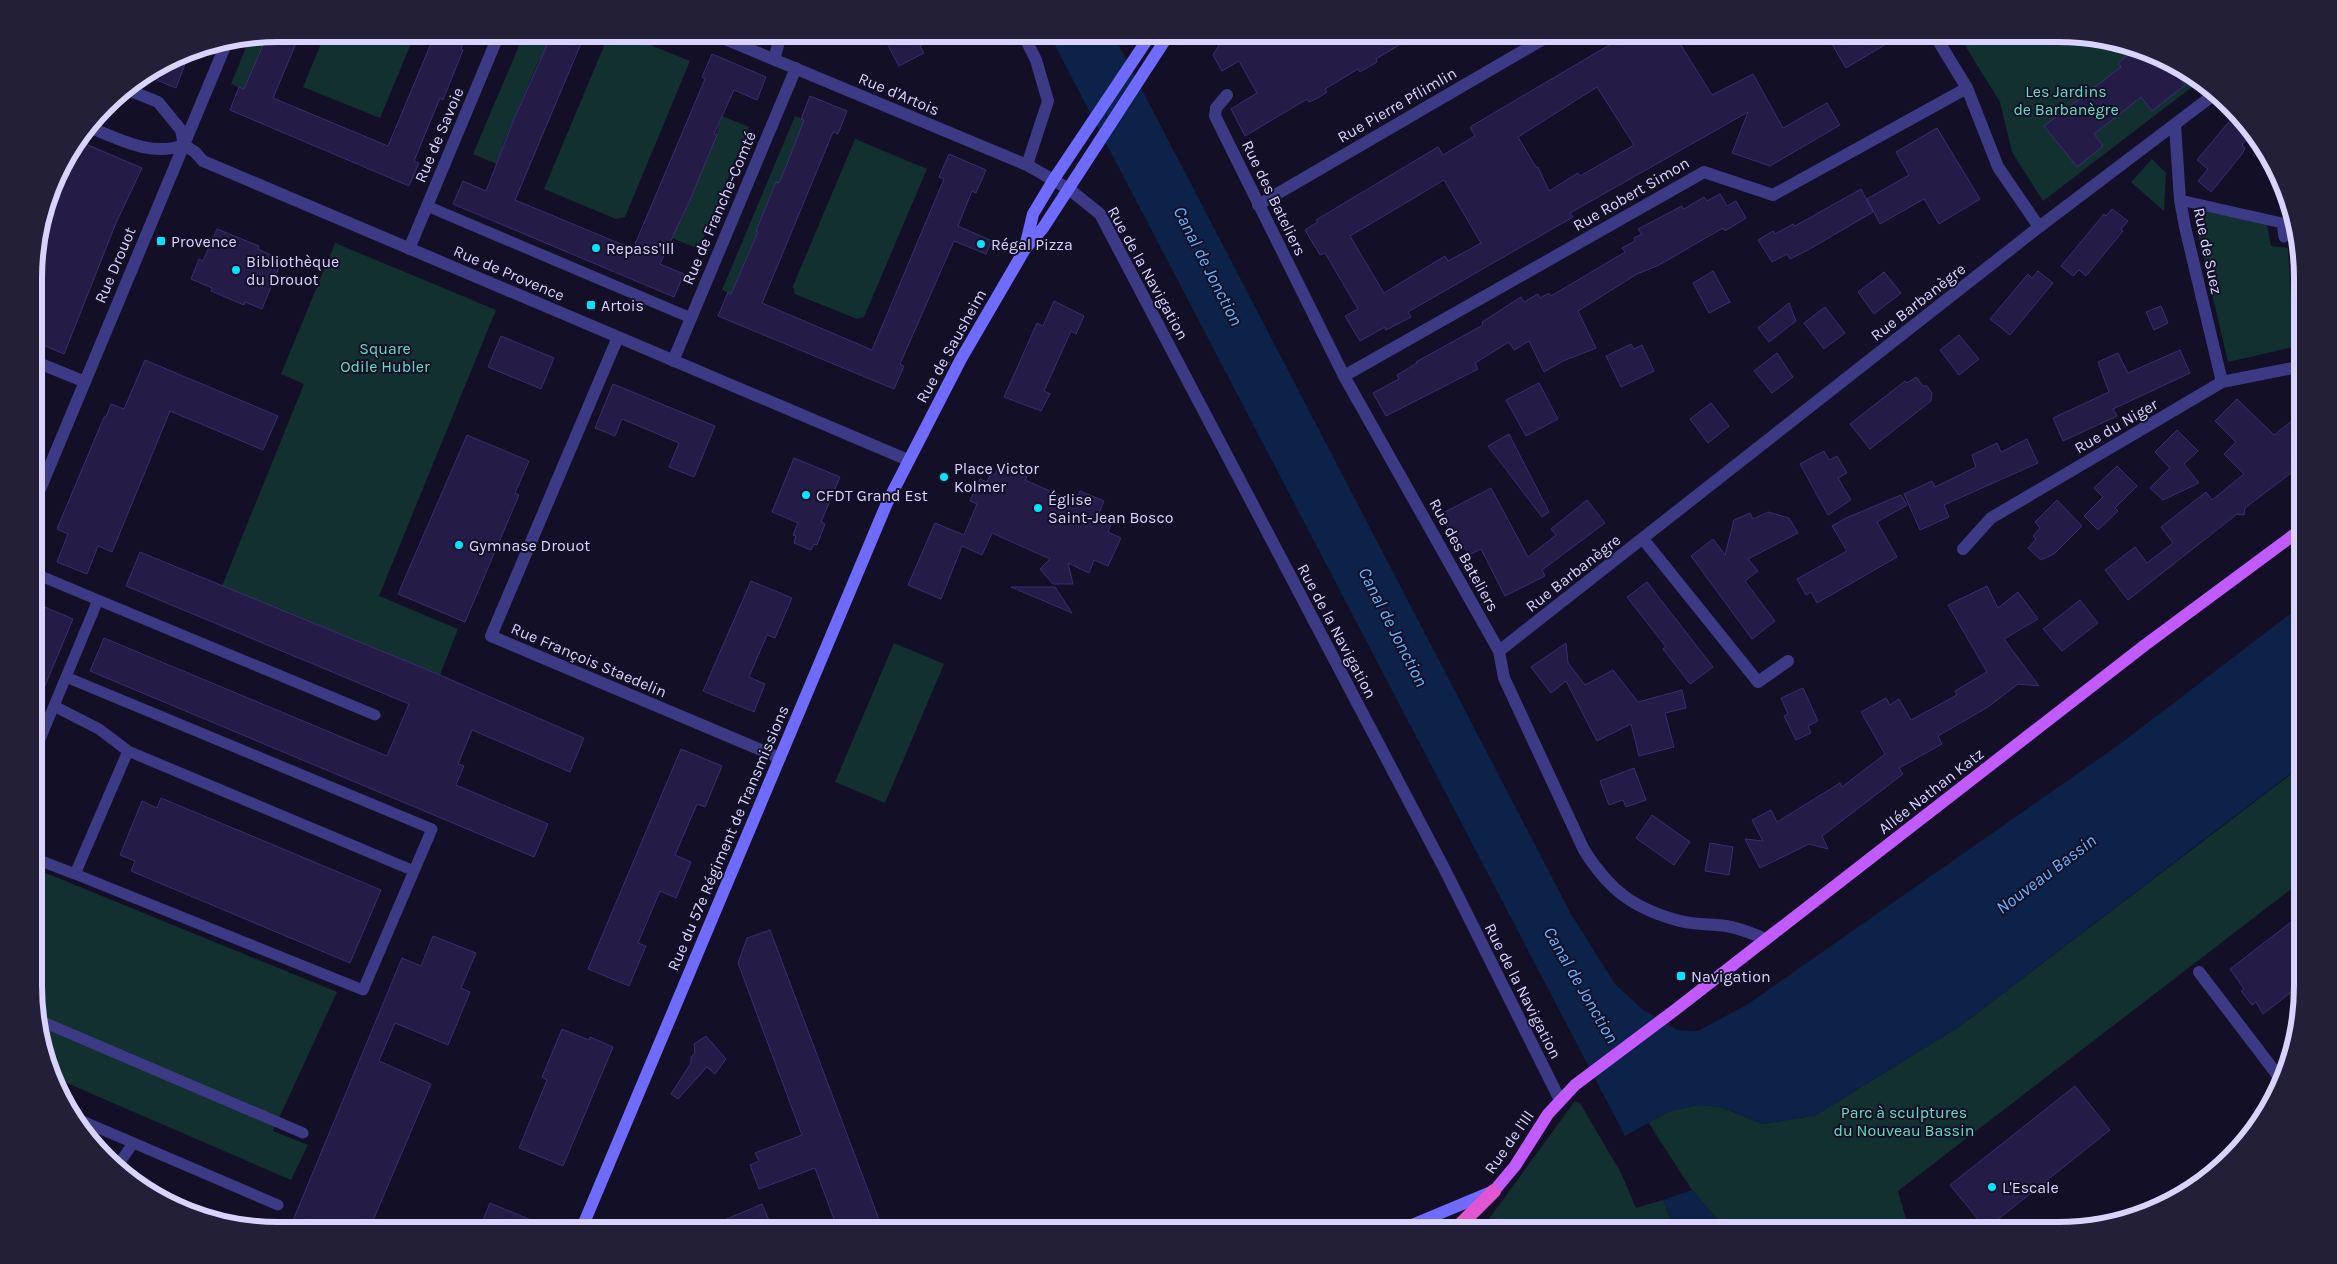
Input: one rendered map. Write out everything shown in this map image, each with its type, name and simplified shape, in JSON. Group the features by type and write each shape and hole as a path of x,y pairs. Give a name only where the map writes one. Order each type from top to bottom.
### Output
{"highway":[{"path":"1463,1222 1494,1191"}],"main road":[{"path":"1024,249 1033,214 1054,179 1146,42"},
{"path":"1024,249 1043,228 1164,42"},
{"name":"Rue de Sausheim","path":"908,460 961,358 1024,249"},
{"name":"Rue du 57e Régiment de Transmissions","path":"584,1222 883,512 908,460"},
{"name":"Allée Nathan Katz","path":"1579,1081 1766,940 2137,652 2294,535"},
{"name":"Rue de l'Ill","path":"1419,1222 1494,1191 1515,1166 1548,1114 1579,1081"}],"street":[{"name":"Rue de Savoie","path":"410,248 496,42"},
{"name":"Rue d'Artois","path":"733,42 1027,165 1069,189"},
{"path":"774,59 779,42"},
{"path":"1027,42 1036,60 1048,101 1027,165"},
{"name":"Rue Pierre Pflimlin","path":"1258,205 1536,42"},
{"path":"1939,42 1968,88 1998,167 2039,227"},
{"name":"Rue Drouot","path":"42,484 83,382 224,49"},
{"name":"Rue de Franche-Comté","path":"673,360 796,68"},
{"name":"Rue Robert Simon","path":"1344,376 1704,172 1773,195 1968,88"},
{"name":"Rue de Provence","path":"134,92 158,102 181,130 184,145 203,161 908,460"},
{"name":"Rue des Bateliers","path":"1227,95 1216,108 1215,116 1344,376 1499,651 1504,678 1584,850 1599,874 1617,893 1642,907 1680,921 1738,928 1766,940"},
{"name":"Rue Barbanègre","path":"1499,651 2039,227 2210,98"},
{"name":"Rue de Suez","path":"2175,125 2180,200 2189,246 2222,382"},
{"path":"96,129 140,148 173,149 184,145"},
{"name":"Rue de la Navigation","path":"1069,189 1100,214 1445,870 1560,1100"},
{"name":"Rue François Staedelin","path":"618,337 491,636 780,758"},
{"path":"42,365 83,382"},
{"name":"Rue du Niger","path":"1963,549 1991,518 2222,382 2294,368"},
{"name":"Rue Barbanègre","path":"1643,539 1758,682 1788,661"},
{"path":"2199,972 2277,1076"}],"lane":[{"path":"2180,200 2282,223 2284,237"},
{"path":"427,206 691,318"},
{"path":"42,577 375,715"},
{"path":"42,735 98,600"},
{"path":"42,861 363,990 432,829 66,677"},
{"path":"54,706 99,729 128,751 414,871"},
{"path":"76,874 128,751"},
{"path":"46,1023 302,1133"},
{"path":"86,1123 278,1205"},
{"path":"121,1161 134,1143"}],"green space":[{"path":"322,42 412,42 380,118 303,87"},
{"path":"521,42 549,43 542,61 539,60 502,147 504,148 497,164 473,154"},
{"path":"606,42 643,42 690,61 625,217 616,219 544,189"},
{"name":"Les Jardins de Barbanègre","path":"1963,42 2059,42 2105,47 2149,60 2194,85 2043,201 2012,152 2000,102"},
{"path":"264,43 244,90 231,84 247,45"},
{"path":"722,116 749,127 699,249 672,238 709,154"},
{"path":"795,116 805,120 779,183 776,182 756,230 758,232 732,294 722,290"},
{"path":"855,139 927,169 864,317 857,319 795,294 793,286"},
{"path":"2152,159 2166,173 2164,211 2131,182"},
{"path":"2192,208 2267,224 2271,246 2288,248 2294,347 2228,362"},
{"name":"Square Odile Hubler","path":"335,243 496,310 379,596 458,629 440,675 222,586 304,384 281,374"},
{"path":"894,643 944,664 885,803 835,782"},
{"name":"Parc à sculptures du Nouveau Bassin","path":"2294,772 2294,887 1898,1191 1906,1219 1899,1222 1724,1222 1718,1220 1692,1190 1648,1122 1670,1111 1698,1105 1721,1107 1763,1124 1816,1115 1960,1026"},
{"path":"42,871 337,992 273,1131 308,1145 291,1180 63,1081 47,1032 43,1001"},
{"path":"1575,1101 1580,1103 1621,1173 1636,1208 1663,1200 1672,1222 1487,1222"}],"water":[{"path":"1053,42 1117,42 1571,914 1615,984 1642,1009 1677,1030 1698,1031 1748,1004 2120,744 2294,611 2294,771 1960,1026 1816,1115 1763,1124 1721,1107 1698,1105 1670,1111 1625,1136"},
{"path":"1692,1190 1718,1220 1724,1222 1672,1222 1663,1200"}],"building":[{"path":"297,42 273,98 388,146 432,42 464,42 461,49 463,50 443,100 440,98 414,161 419,163 409,186 230,110 239,87 244,89 264,43"},
{"path":"548,42 582,42 515,200 633,249 705,79 702,77 712,54 766,77 757,100 734,90 714,134 717,135 690,200 660,264 684,274 674,297 453,204 463,181 486,191 514,119"},
{"path":"886,42 928,42 920,46 924,53 899,66"},
{"path":"1221,42 1404,42 1376,59 1377,62 1360,72 1358,69 1325,89 1327,92 1318,98 1309,102 1307,99 1245,136 1231,109 1257,93 1239,61 1222,71 1213,55"},
{"path":"1614,42 1679,42 1712,95 1753,74 1783,128 1827,103 1840,125 1770,166 1732,153 1748,112 1570,213 1573,217 1408,312 1411,317 1386,330 1385,327 1360,341 1345,316 1358,309 1325,253 1320,255 1305,230 1318,222 1316,220 1438,147 1443,155 1475,136 1470,127","holes":["1597,87 1634,145 1580,176 1578,173 1549,191 1538,167 1536,167 1518,137","1444,180 1481,243 1448,261 1445,256 1384,293 1350,236"]},
{"path":"1831,42 1890,42 1846,68"},
{"path":"2130,54 2134,55 2175,73 2185,85 2152,111 2141,97 2094,134 2103,146 2077,167 2044,126 2121,67 2118,63"},
{"path":"182,63 185,64 176,88 153,78"},
{"path":"810,96 847,111 838,134 833,132 762,303 872,350 944,179 939,177 949,154 986,170 976,193 972,191 958,226 992,241 986,254 954,241 900,364 904,366 894,389 718,316 728,292 731,294 758,232 756,231 776,182 779,183 787,164 804,120 801,119"},
{"path":"2232,119 2248,138 2242,145 2245,148 2242,154 2211,192 2198,181 2208,169 2197,160"},
{"path":"1937,128 1980,199 1939,224 1924,199 1880,224 1867,199 1909,175 1896,152"},
{"path":"85,144 142,168 116,223 64,354 42,345 43,263 47,232 60,188"},
{"path":"1861,189 1873,212 1790,259 1787,254 1772,262 1758,240 1773,231 1775,234 1793,224 1795,226"},
{"path":"1720,194 1727,206 1736,201 1746,218 1725,231 1723,228 1659,265 1637,274 1578,311 1596,348 1563,361 1544,372 1529,341 1514,350 1509,342 1475,363 1478,369 1386,416 1373,393 1399,379 1397,375 1416,362 1483,325 1482,322 1521,297 1524,302 1538,294 1540,298 1549,293 1551,296 1625,252 1622,248 1635,241 1634,238 1642,234 1638,229 1682,206 1684,209 1704,197 1707,201"},
{"path":"2112,209 2128,221 2121,229 2123,231 2086,276 2079,270 2073,276 2061,266 2104,214 2106,216"},
{"name":"Bibliothèque du Drouot","path":"217,229 259,246 258,249 282,260 262,309 245,302 244,305 211,291 212,288 191,279 199,259 203,261"},
{"path":"1713,271 1730,302 1709,313 1693,283"},
{"path":"2038,271 2053,283 2010,335 1990,319 2028,274 2032,278"},
{"path":"1884,272 1901,293 1874,314 1858,292"},
{"path":"1054,301 1084,316 1076,334 1071,331 1044,391 1050,394 1041,411 1004,397 1037,323 1043,326"},
{"path":"1789,303 1796,321 1769,342 1758,328"},
{"path":"2161,306 2168,323 2154,330 2146,312"},
{"path":"1825,307 1845,333 1824,349 1804,323"},
{"path":"1959,335 1979,359 1959,375 1940,350"},
{"path":"501,336 554,358 541,389 488,367"},
{"path":"1631,344 1634,349 1642,345 1654,371 1621,387 1606,356"},
{"path":"2180,350 2190,373 2113,409 2117,416 2063,441 2053,418 2109,392 2098,362 2118,353 2128,373"},
{"path":"1777,353 1793,377 1772,393 1754,371"},
{"path":"145,360 278,416 263,450 170,411 112,552 98,546 87,574 57,562 68,534 57,529 104,417 106,417 111,404 124,409"},
{"path":"1916,377 1932,393 1931,401 1870,449 1850,424 1905,381 1907,383"},
{"path":"1539,383 1558,419 1526,436 1506,400"},
{"path":"613,384 715,426 694,477 669,467 679,443 622,419 615,436 595,428"},
{"path":"2237,399 2274,435 2294,419 2294,471 2245,508 2244,515 2237,514 2128,600 2105,570 2135,547 2147,563 2173,543 2161,527 2206,492 2212,500 2244,474 2224,454 2236,442 2215,421"},
{"path":"1711,403 1729,426 1708,443 1690,419"},
{"path":"2177,430 2198,451 2184,464 2199,483 2163,500 2150,488 2170,468 2155,452"},
{"path":"1509,434 1549,512 1542,517 1488,446"},
{"name":"Gymnase Drouot","path":"467,435 529,461 515,493 519,495 465,622 398,594"},
{"path":"2027,439 2038,463 1944,505 1949,517 1920,530 1904,494 1932,481 1935,487 1976,467 1972,455 1997,443 2001,452"},
{"path":"1824,451 1829,460 1837,456 1847,473 1838,478 1851,500 1828,515 1800,464"},
{"name":"CFDT Grand Est","path":"794,458 840,477 821,522 825,524 817,545 814,544 811,550 794,543 796,536 793,535 798,523 772,512"},
{"path":"2117,466 2137,486 2115,508 2118,511 2098,530 2084,516 2103,497 2094,488"},
{"name":"Église Saint-Jean Bosco","path":"998,468 1005,471 1006,468 1027,477 1025,480 1075,502 1080,491 1104,501 1099,513 1113,519 1108,532 1121,538 1108,566 1094,560 1089,573 1068,563 1073,584 1053,584 1040,569 1050,559 992,533 982,555 962,546 941,599 908,585 935,523 964,535 977,504 970,501 980,479 987,482 991,473 995,475"},
{"path":"1491,488 1528,557 1556,535 1551,529 1587,500 1605,523 1542,570 1545,576 1505,596 1481,549 1469,555 1465,548 1460,551 1441,514"},
{"path":"1901,495 1907,505 1877,522 1897,557 1817,603 1811,592 1806,595 1797,579 1847,551 1832,526 1846,518"},
{"path":"2057,500 2082,526 2054,554 2041,560 2028,548 2036,539 2033,536 2040,528 2035,522"},
{"path":"1768,512 1789,518 1798,533 1748,559 1758,571 1745,581 1775,621 1752,639 1691,556 1713,539 1725,555 1734,520 1750,513 1753,519"},
{"path":"140,552 440,675 584,738 570,772 472,730 458,764 464,766 456,785 548,824 534,857 90,671 104,638 387,756 409,704 126,586"},
{"path":"751,581 792,598 775,638 767,635 749,677 765,684 754,712 703,691"},
{"path":"1647,582 1713,667 1690,684 1663,649 1666,647 1627,597"},
{"path":"1987,586 1998,608 2018,592 2038,619 2004,639 2039,686 2018,684 1988,707 1938,736 1942,744 1899,768 1903,774 1822,836 1828,849 1809,844 1760,868 1745,839 1763,841 1752,820 1771,810 1777,822 1840,783 1842,787 1885,754 1861,712 1886,698 1890,705 1899,699 1911,720 1957,695 1955,691 1987,672 1948,605"},
{"path":"1011,587 1055,587 1072,613"},
{"path":"2080,600 2098,623 2062,651 2043,629"},
{"path":"42,606 73,619 42,693"},
{"path":"1566,643 1568,663 1585,685 1613,670 1638,702 1682,690 1686,708 1665,713 1674,747 1639,756 1631,724 1597,741 1566,681 1551,693 1531,667"},
{"path":"1803,688 1818,721 1808,726 1811,733 1796,740 1784,716 1788,714 1781,698"},
{"path":"681,749 722,766 705,807 697,804 675,855 691,862 676,898 660,891 638,943 646,946 629,986 588,969"},
{"path":"1634,768 1646,800 1626,807 1623,800 1609,805 1600,781"},
{"path":"161,798 381,890 350,963 131,871 135,861 120,855 142,801 157,808"},
{"path":"1652,815 1690,842 1674,865 1636,838"},
{"path":"1710,843 1733,847 1729,875 1705,871"},
{"path":"2294,920 2294,990 2263,1014 2256,1002 2252,1005 2241,991 2244,989 2230,969"},
{"path":"770,930 880,1222 835,1222 815,1168 759,1189 750,1165 759,1161 755,1153 802,1135 738,963 747,938"},
{"path":"433,936 476,953 461,988 470,992 448,1045 395,1023 379,1061 431,1084 372,1222 292,1222 402,958 421,966"},
{"path":"562,1029 589,1040 590,1037 613,1047 563,1166 519,1148 547,1080 542,1077"},
{"path":"706,1036 726,1059 715,1074 707,1067 678,1099 671,1094 691,1063 691,1057 695,1053 694,1044"},
{"path":"2075,1086 2110,1130 1995,1222 1980,1222 1950,1185"},
{"path":"490,1203 536,1222 482,1222"},
{"path":"762,1204 770,1222 720,1222"}],"place":[{"name":"Provence","path":"161,241"},
{"name":"Régal Pizza","path":"981,244"},
{"name":"Repass'Ill","path":"596,248"},
{"name":"Bibliothèque du Drouot","path":"236,270"},
{"name":"Artois","path":"591,305"},
{"name":"Place Victor Kolmer","path":"944,477"},
{"name":"CFDT Grand Est","path":"806,495"},
{"name":"Église Saint-Jean Bosco","path":"1038,508"},
{"name":"Gymnase Drouot","path":"459,545"},
{"name":"Navigation","path":"1681,976"},
{"name":"L'Escale","path":"1992,1187"}],"water label":[{"name":"Canal de Jonction","path":"1208,266"},
{"name":"Canal de Jonction","path":"1393,627"},
{"name":"Nouveau Bassin","path":"2046,874"},
{"name":"Canal de Jonction","path":"1581,985"}]}
